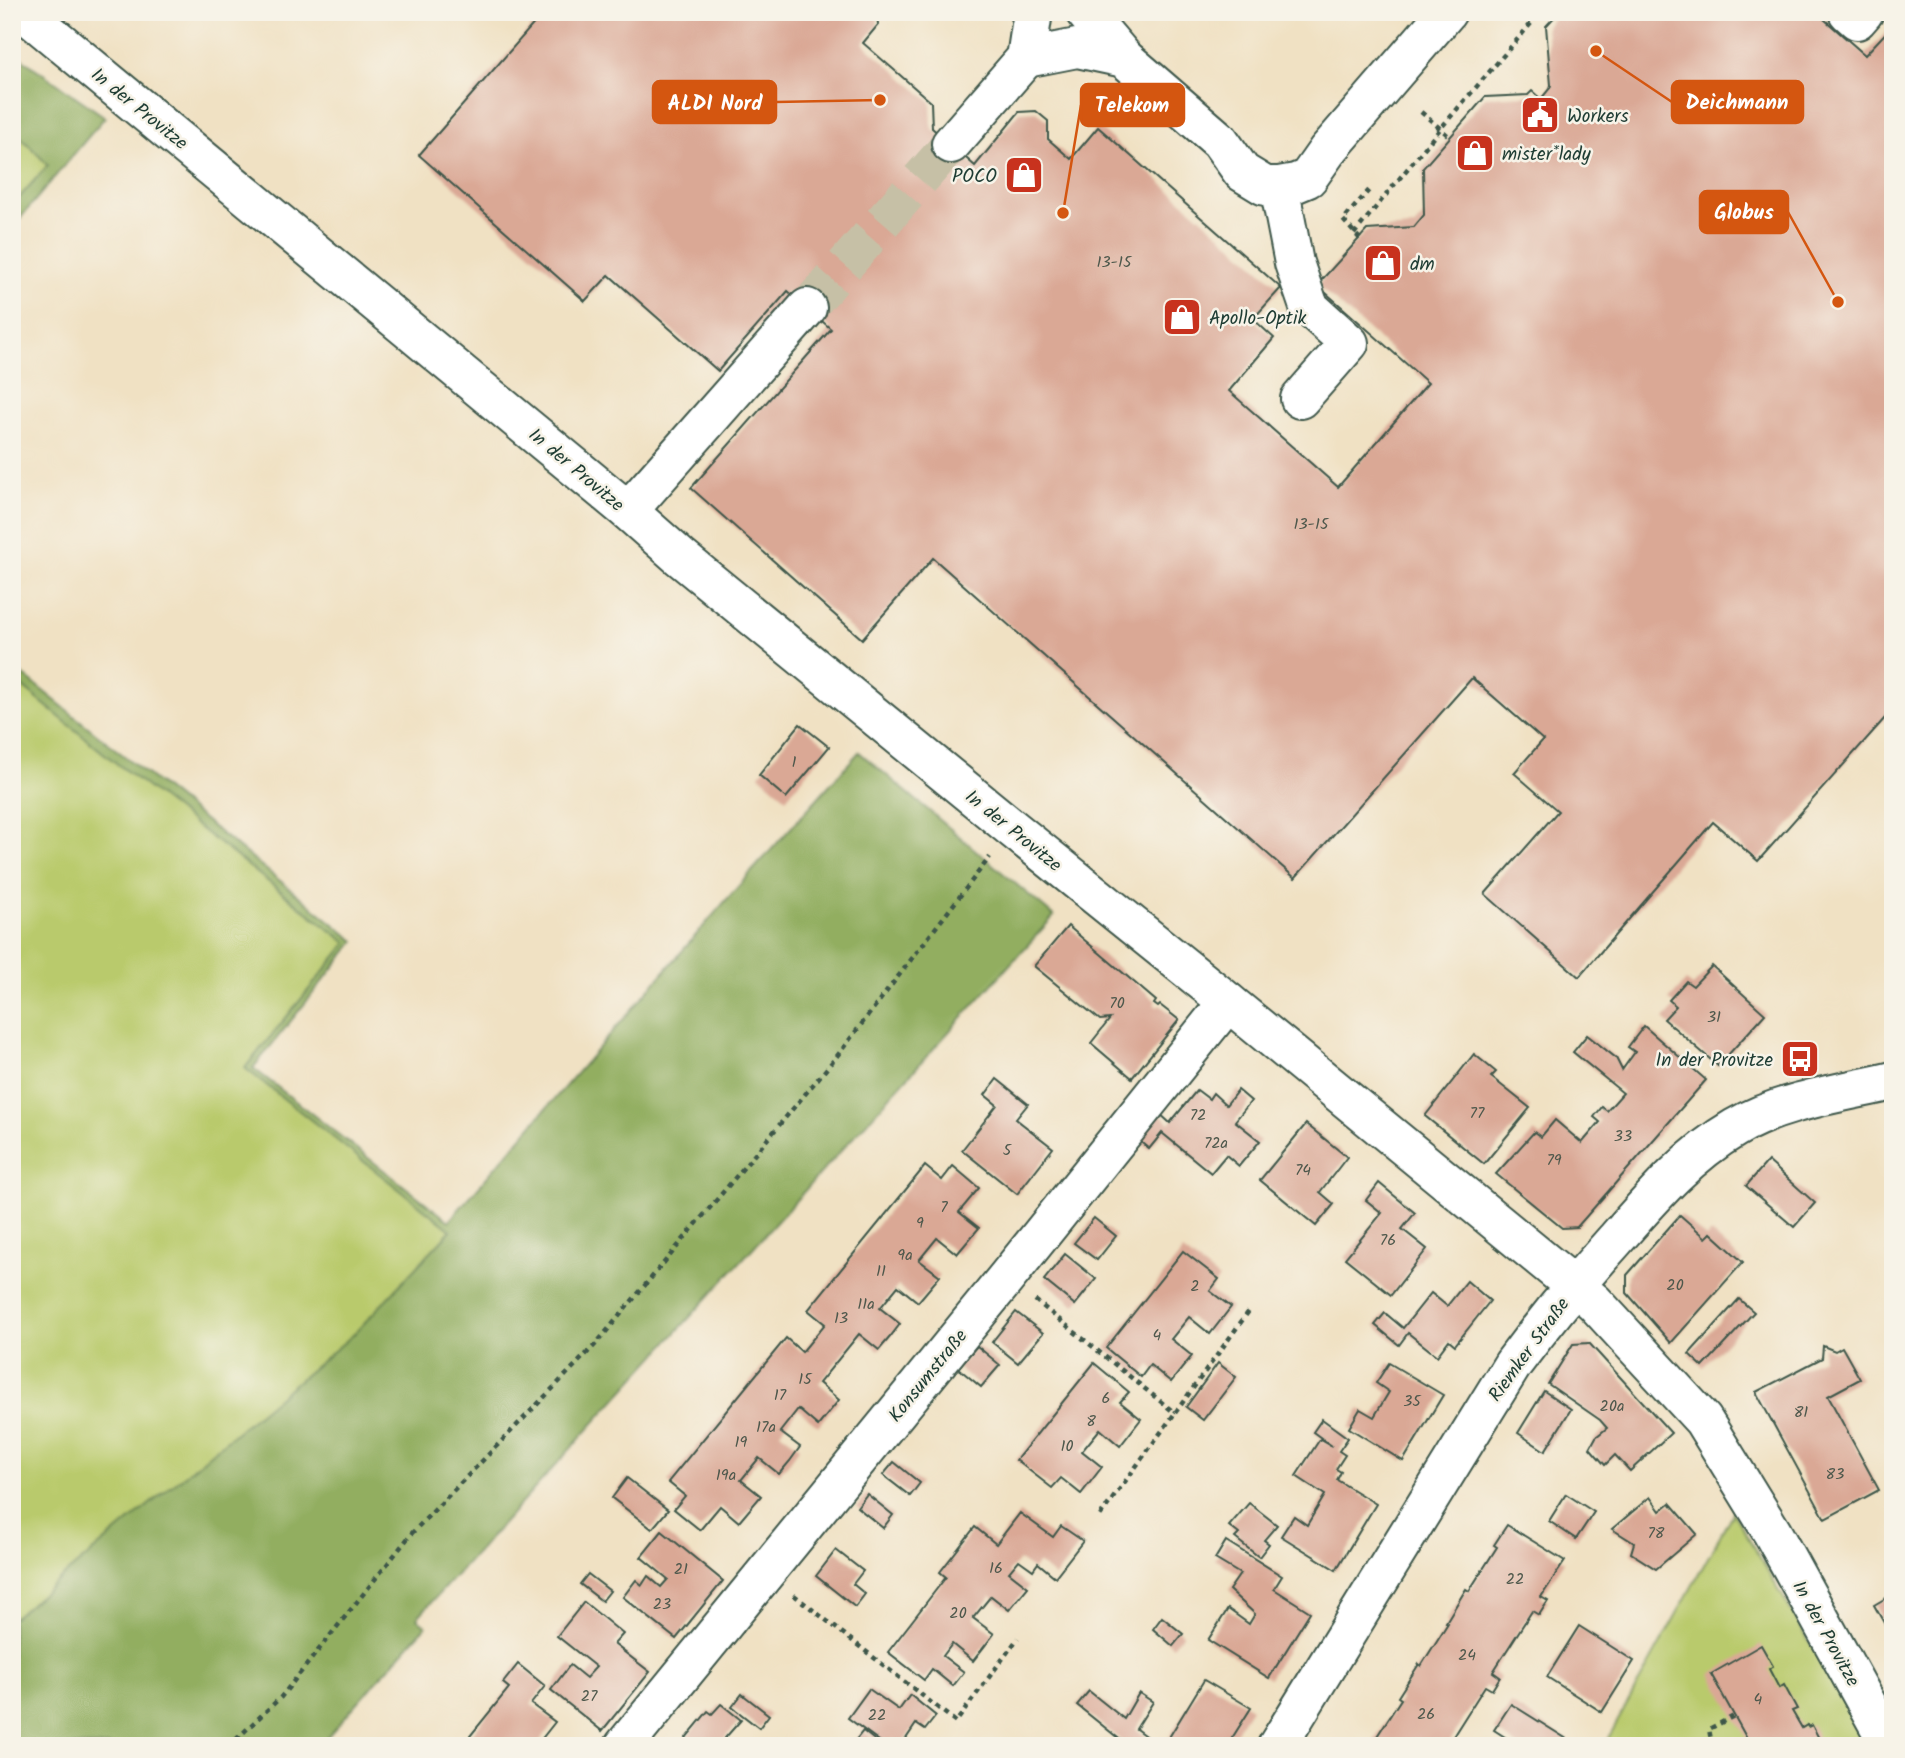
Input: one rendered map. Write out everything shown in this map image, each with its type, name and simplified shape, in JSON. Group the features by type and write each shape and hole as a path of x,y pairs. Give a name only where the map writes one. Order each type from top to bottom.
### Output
{"street":[{"name":"In der Provitze","path":"24,12 628,511 680,557 1594,1302 1703,1420 1772,1532 1890,1746"},
{"path":"951,144 1027,58 1033,12"},
{"path":"1085,12 1124,58 1220,141 1242,172 1265,186 1296,183 1308,178 1327,151 1447,12"},
{"path":"1848,12 1857,20 1864,12"},
{"path":"1027,58 1077,48 1124,58"},
{"path":"1279,186 1294,264 1309,307 1349,343 1300,399"},
{"path":"628,511 807,308"},
{"name":"Konsumstraße","path":"624,1746 1228,1002"},
{"name":"Riemker Straße","path":"1277,1746 1513,1364 1575,1285 1661,1188 1696,1156 1735,1127 1777,1109 1893,1082"}],"path":[{"path":"1354,234 1541,12"},
{"path":"1421,112 1450,137"},
{"path":"1360,239 1343,220 1370,189"},
{"path":"229,1746 281,1697 412,1533 595,1345 837,1056 1013,829"},
{"path":"1007,1277 1175,1413"},
{"path":"1100,1516 1249,1311"},
{"path":"765,1573 956,1722 1018,1638"},
{"path":"1714,1746 1709,1729 1734,1716"}],"green space":[{"path":"12,52 105,117 12,228 12,206 48,165 12,128"},
{"path":"12,128 48,165 12,206"},
{"path":"12,666 355,941 253,1068 449,1221 728,898 859,752 1054,916 417,1618 426,1626 319,1746 12,1746 12,1619 353,1335 451,1230 245,1068 347,943 12,678"},
{"path":"12,678 347,943 245,1068 451,1230 353,1335 12,1619"},
{"path":"1733,1512 1871,1746 1604,1746"}],"building":[{"path":"544,12 877,12 878,25 863,43 931,102 932,128 975,166 1019,112 1036,111 1048,121 1048,139 1071,159 1098,127 1281,288 1253,319 1274,338 1229,391 1338,487 1428,383 1317,285 1367,230 1414,227 1424,215 1423,168 1485,97 1528,95 1532,91 1541,99 1551,85 1546,26 1559,12 1816,12 1865,55 1893,25 1893,709 1758,861 1713,822 1579,977 1485,894 1558,811 1514,773 1543,740 1472,678 1295,878 933,558 862,639 691,488 831,329 788,291 718,371 609,275 585,301 419,155"},
{"path":"800,724 829,747 786,798 759,775"},
{"path":"1068,926 1156,1001 1154,1004 1158,1007 1160,1005 1179,1020 1132,1078 1091,1043 1110,1019 1100,1020 1034,966"},
{"path":"1712,966 1765,1014 1718,1066 1664,1019 1676,1006 1669,1000 1686,981 1693,986"},
{"path":"1644,1026 1706,1080 1577,1227 1562,1228 1496,1174 1534,1132 1541,1137 1555,1120 1582,1143 1600,1122 1594,1117 1602,1107 1607,1111 1623,1093 1573,1052 1587,1035 1616,1058 1622,1070 1635,1052 1628,1047"},
{"path":"1474,1054 1496,1072 1491,1077 1530,1108 1484,1164 1425,1116"},
{"path":"997,1079 1028,1104 1016,1119 1053,1148 1017,1194 962,1150 997,1105 985,1095"},
{"path":"1197,1090 1209,1099 1213,1093 1226,1105 1238,1090 1251,1101 1235,1121 1260,1141 1239,1166 1226,1155 1211,1173 1162,1133 1149,1149 1136,1138 1158,1112 1170,1123"},
{"path":"1306,1124 1347,1157 1320,1192 1334,1204 1316,1226 1260,1180"},
{"path":"1768,1161 1815,1203 1794,1227 1746,1186"},
{"path":"925,1166 942,1180 953,1166 979,1188 959,1212 979,1228 957,1254 937,1238 919,1260 940,1276 918,1302 898,1286 880,1308 900,1324 890,1337 879,1350 859,1334 819,1383 839,1400 818,1426 798,1409 780,1432 800,1447 790,1461 779,1474 759,1458 741,1480 761,1496 739,1522 720,1506 700,1530 674,1509 685,1496 668,1482 786,1338 802,1352 825,1324 808,1310"},
{"path":"1379,1183 1415,1213 1402,1229 1427,1249 1391,1295 1345,1258 1382,1213 1366,1200"},
{"path":"1680,1215 1706,1238 1711,1233 1743,1262 1671,1343 1627,1293 1627,1275"},
{"path":"1094,1218 1116,1236 1097,1260 1074,1243"},
{"path":"1183,1251 1219,1279 1210,1291 1231,1307 1210,1334 1189,1317 1171,1339 1192,1356 1171,1382 1150,1365 1141,1377 1106,1348"},
{"path":"1065,1254 1096,1279 1075,1305 1044,1280"},
{"path":"1467,1281 1490,1301 1455,1345 1449,1340 1437,1356 1408,1333 1399,1345 1375,1325 1385,1313 1403,1328 1431,1293 1447,1306"},
{"path":"1739,1299 1754,1312 1703,1367 1689,1354"},
{"path":"1016,1312 1043,1333 1018,1363 992,1342"},
{"path":"1589,1343 1671,1433 1630,1471 1615,1455 1605,1465 1590,1448 1596,1437 1607,1428 1600,1420 1548,1384 1573,1344"},
{"path":"977,1346 1000,1365 981,1387 958,1368"},
{"path":"1823,1346 1835,1351 1842,1347 1860,1379 1828,1396 1879,1490 1825,1519 1756,1392 1822,1358"},
{"path":"1094,1363 1129,1392 1120,1402 1141,1419 1120,1446 1100,1429 1082,1451 1102,1467 1081,1494 1061,1478 1052,1488 1016,1460"},
{"path":"1218,1363 1236,1377 1203,1420 1186,1407"},
{"path":"1389,1363 1443,1395 1403,1461 1349,1428 1360,1409 1374,1417 1389,1392 1376,1383"},
{"path":"1544,1391 1571,1409 1545,1451 1518,1433"},
{"path":"1322,1419 1348,1438 1339,1451 1345,1455 1336,1469 1341,1472 1337,1480 1376,1504 1336,1570 1281,1536 1294,1516 1307,1525 1325,1495 1296,1476 1320,1439 1332,1446 1313,1432"},
{"path":"894,1462 920,1483 910,1496 883,1475"},
{"path":"627,1478 668,1510 652,1529 612,1498"},
{"path":"867,1494 893,1515 883,1528 857,1507"},
{"path":"1566,1494 1594,1512 1576,1539 1549,1521"},
{"path":"1650,1497 1660,1511 1670,1503 1697,1534 1656,1569 1631,1553 1634,1543 1612,1529"},
{"path":"1249,1503 1277,1525 1264,1540 1269,1544 1259,1557 1235,1538 1239,1534 1229,1526"},
{"path":"1020,1513 1053,1537 1061,1526 1083,1541 1055,1577 1038,1563 1033,1570 1019,1560 1009,1572 1028,1587 1009,1610 991,1596 973,1618 994,1634 973,1661 952,1644 943,1656 964,1672 953,1686 932,1669 924,1680 888,1652 946,1577 940,1572 975,1527 996,1544"},
{"path":"1507,1525 1565,1561 1541,1597 1548,1601 1539,1615 1532,1611 1493,1672 1500,1677 1492,1690 1485,1686 1447,1746 1375,1746 1372,1744 1401,1699 1398,1697 1419,1664 1421,1666 1466,1589 1469,1591 1497,1547 1494,1545"},
{"path":"662,1531 723,1581 676,1639 623,1597 636,1580 642,1585 648,1576 661,1587 668,1579 641,1557"},
{"path":"1226,1541 1282,1576 1274,1589 1310,1612 1269,1678 1208,1640 1228,1609 1249,1624 1255,1614 1229,1590 1240,1574 1215,1559"},
{"path":"836,1550 863,1571 853,1584 865,1594 855,1607 816,1576"},
{"path":"588,1574 610,1591 602,1601 580,1584"},
{"path":"1893,1594 1893,1639 1874,1605"},
{"path":"584,1602 623,1634 614,1644 650,1672 602,1731 551,1690 570,1665 586,1678 596,1667 557,1636"},
{"path":"1162,1617 1183,1634 1173,1646 1153,1629"},
{"path":"1579,1626 1634,1661 1602,1712 1547,1677"},
{"path":"1761,1645 1773,1666 1769,1669 1779,1688 1784,1685 1797,1709 1792,1711 1802,1728 1812,1725 1823,1746 1751,1746 1711,1674"},
{"path":"518,1664 545,1686 531,1704 555,1722 536,1746 462,1746 509,1688 503,1683"},
{"path":"1204,1680 1251,1708 1227,1746 1178,1746 1168,1739"},
{"path":"869,1689 899,1710 910,1695 936,1716 925,1730 916,1724 901,1746 886,1746 848,1718"},
{"path":"1089,1691 1124,1719 1139,1693 1153,1702 1136,1729 1156,1744 1128,1746 1077,1705"},
{"path":"742,1694 769,1715 759,1728 732,1707"},
{"path":"721,1704 741,1720 718,1746 694,1746 685,1739 708,1711 712,1714"},
{"path":"1511,1704 1578,1746 1519,1746 1494,1730"},
{"path":"863,1731 882,1746 851,1746"}],"tunnel":[{"path":"807,308 951,144"}],"place":[{"name":"Deichmann","path":"1596,51"},
{"name":"ALDI Nord","path":"880,100"},
{"name":"Workers","path":"1540,115"},
{"name":"mister*lady","path":"1475,153"},
{"name":"POCO","path":"1024,175"},
{"name":"Telekom","path":"1063,213"},
{"name":"dm","path":"1383,263"},
{"name":"Globus","path":"1838,302"},
{"name":"Apollo-Optik","path":"1182,317"},
{"name":"In der Provitze","path":"1800,1059"}]}
